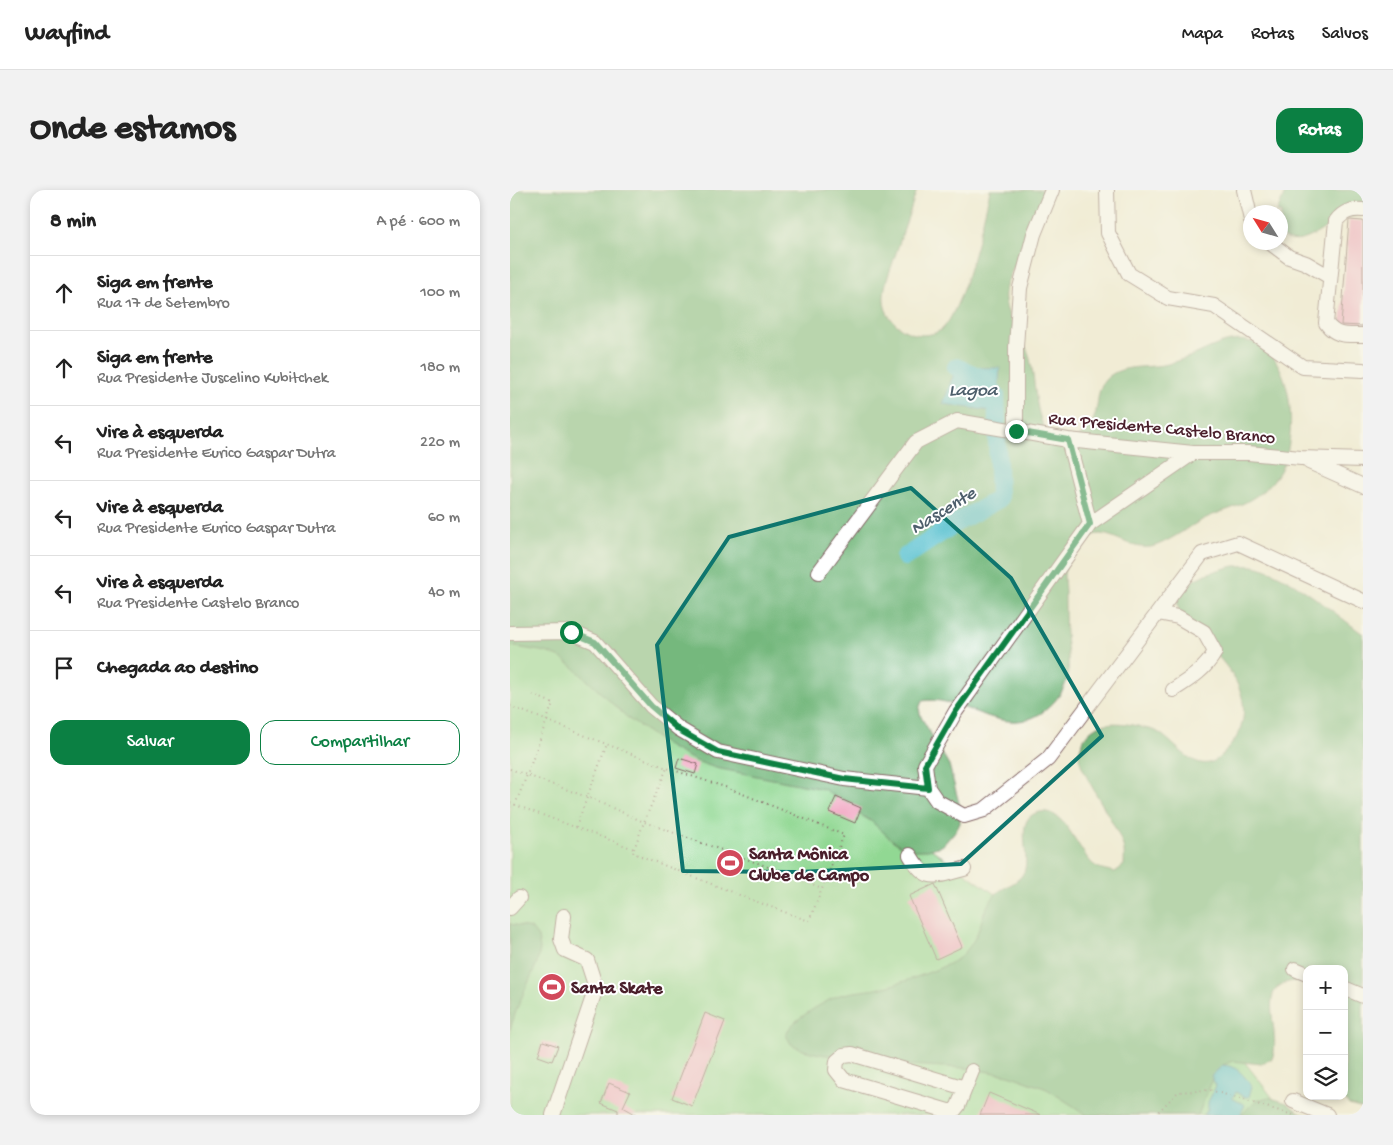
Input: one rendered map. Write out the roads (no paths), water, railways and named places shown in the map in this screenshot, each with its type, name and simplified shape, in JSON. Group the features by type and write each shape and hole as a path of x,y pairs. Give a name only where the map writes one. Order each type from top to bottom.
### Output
{"street":[{"path":"1016,431 1016,347 1020,288 1034,234 1052,190"},
{"path":"1106,190 1108,233 1129,274 1168,298 1214,306 1303,367 1363,370"},
{"path":"1244,190 1247,205"},
{"path":"1363,210 1352,209 1342,213 1336,221 1326,323 1332,331 1341,334 1363,335"},
{"path":"1280,250 1289,257 1306,262 1330,278"},
{"name":"Rua Presidente Castelo Branco","path":"819,572 916,442 958,421 1068,440 1193,453 1248,453 1301,458 1363,460"},
{"path":"1068,440 1090,524"},
{"path":"1193,453 1090,524 956,711 925,765 928,788 937,801 964,816 984,810 1048,759 1202,554 1238,543 1363,602"},
{"path":"1301,458 1363,486"},
{"path":"1158,613 1178,617 1204,632 1215,652 1208,664 1173,690"},
{"path":"510,634 571,632 595,642 651,706 679,730 718,752 844,779 928,788"},
{"path":"910,855 924,874 933,877 964,869"},
{"path":"553,1115 596,988 587,960 565,950 561,939 564,916"},
{"path":"1348,990 1363,996"},
{"path":"965,1088 852,1054 844,1056 837,1061 836,1070 844,1080 948,1111 954,1111 958,1106 972,1071"},
{"path":"1293,1108 1327,1115"}],"water":[{"name":"Lagoa","path":"956,367 1000,368 997,412 943,404"},
{"path":"1223,1065 1233,1067 1246,1078 1252,1086 1249,1097 1244,1097 1236,1092 1232,1098 1245,1105 1240,1115 1204,1115 1216,1086 1211,1076"}],"waterway":[{"name":"Nascente","path":"956,367 983,378 996,395 997,420"},
{"name":"Nascente","path":"905,557 959,521 999,499 997,436"}],"place":[{"name":"Santa Mônica Clube de Campo","path":"730,863"},
{"name":"Santa Skate","path":"552,987"}]}
